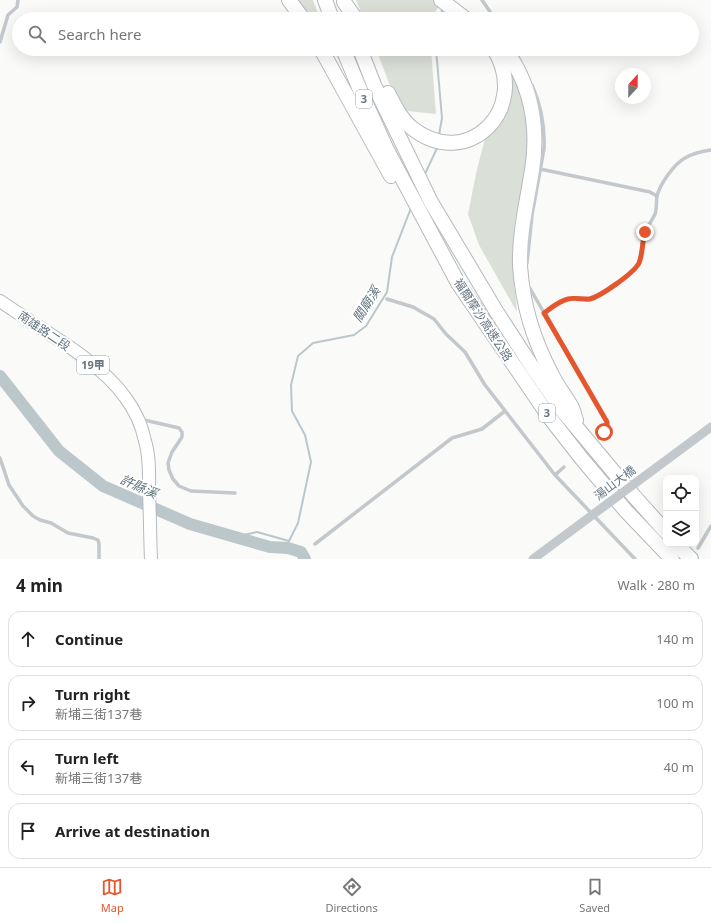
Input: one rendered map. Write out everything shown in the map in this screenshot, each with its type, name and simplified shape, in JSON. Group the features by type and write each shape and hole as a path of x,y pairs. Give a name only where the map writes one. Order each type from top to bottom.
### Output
{"highway":[{"path":"289,0 298,12"},
{"path":"325,0 329,12"},
{"path":"441,0 460,9"},
{"path":"344,1 347,12"},
{"path":"344,1 351,12"},
{"path":"325,56 382,151"},
{"name":"3","path":"346,56 363,97 382,151"},
{"name":"福爾摩沙高速公路","path":"363,56 374,85 431,202 496,311 531,365 578,430 663,529"},
{"path":"371,56 386,91 396,108 412,128 425,136 438,141 462,142 472,138 492,124 504,99 506,87 504,72 498,56"},
{"path":"509,56 521,77 533,114 533,168 523,216 520,245 523,298 537,345 556,383 572,407 578,430"},
{"name":"福爾摩沙高速公路","path":"382,151 439,254 550,418 582,460 626,511 672,559"},
{"path":"681,547 694,554"}],"main road":[{"name":"南雄路二段","path":"0,301 75,351 112,382 126,397 137,418 145,440 149,460 151,559"}],"street":[{"name":"湯山大橋","path":"533,559 711,426"}],"lane":[{"path":"0,42 8,15 17,7 18,0"},
{"path":"482,0 490,12"},
{"path":"518,56 525,70"},
{"path":"526,269 532,215 544,140 542,117 536,94 530,82"},
{"path":"544,313 561,301 595,297 605,292 633,271 638,265 642,256 645,232 656,212 657,196 669,172 685,158 711,150"},
{"path":"540,169 650,192 657,196"},
{"path":"527,280 530,289 607,422 607,426 599,438"},
{"path":"387,299 413,307 434,319 446,334 465,352 485,385 555,475 635,559"},
{"path":"314,544 452,438 482,429 505,411"},
{"path":"137,418 179,428 182,432 182,437 172,452 168,463 173,479 179,486 191,491 235,493"},
{"path":"0,458 9,485 23,506 33,516 51,523 68,533 98,540 100,544 99,559"},
{"path":"555,475 564,467"},
{"path":"694,554 711,526"}],"shaded area":[{"path":"297,0 313,0 317,12 305,12"},
{"path":"356,0 433,0 440,5 435,12 361,12"},
{"path":"379,56 432,56 436,114 407,111 389,83"},
{"path":"510,64 527,113 528,139 526,169 515,220 512,260 517,312 479,245 468,214 485,139 501,115"}],"waterway":[{"name":"關廟溪","path":"437,56 442,118 439,135"},
{"name":"關廟溪","path":"424,176 438,146"},
{"name":"關廟溪","path":"234,537 257,532 289,541 298,523 311,462 305,435 292,411 291,385 298,356 313,343 354,335 366,326 387,292 392,257 411,208"},
{"name":"許縣溪","path":"0,376 59,451 103,486 190,524 270,547 288,548 301,552 305,559"}],"route":[{"path":"604,432 607,422 544,313 561,301 595,297 605,292 633,271 638,265 642,256 645,232"}]}
